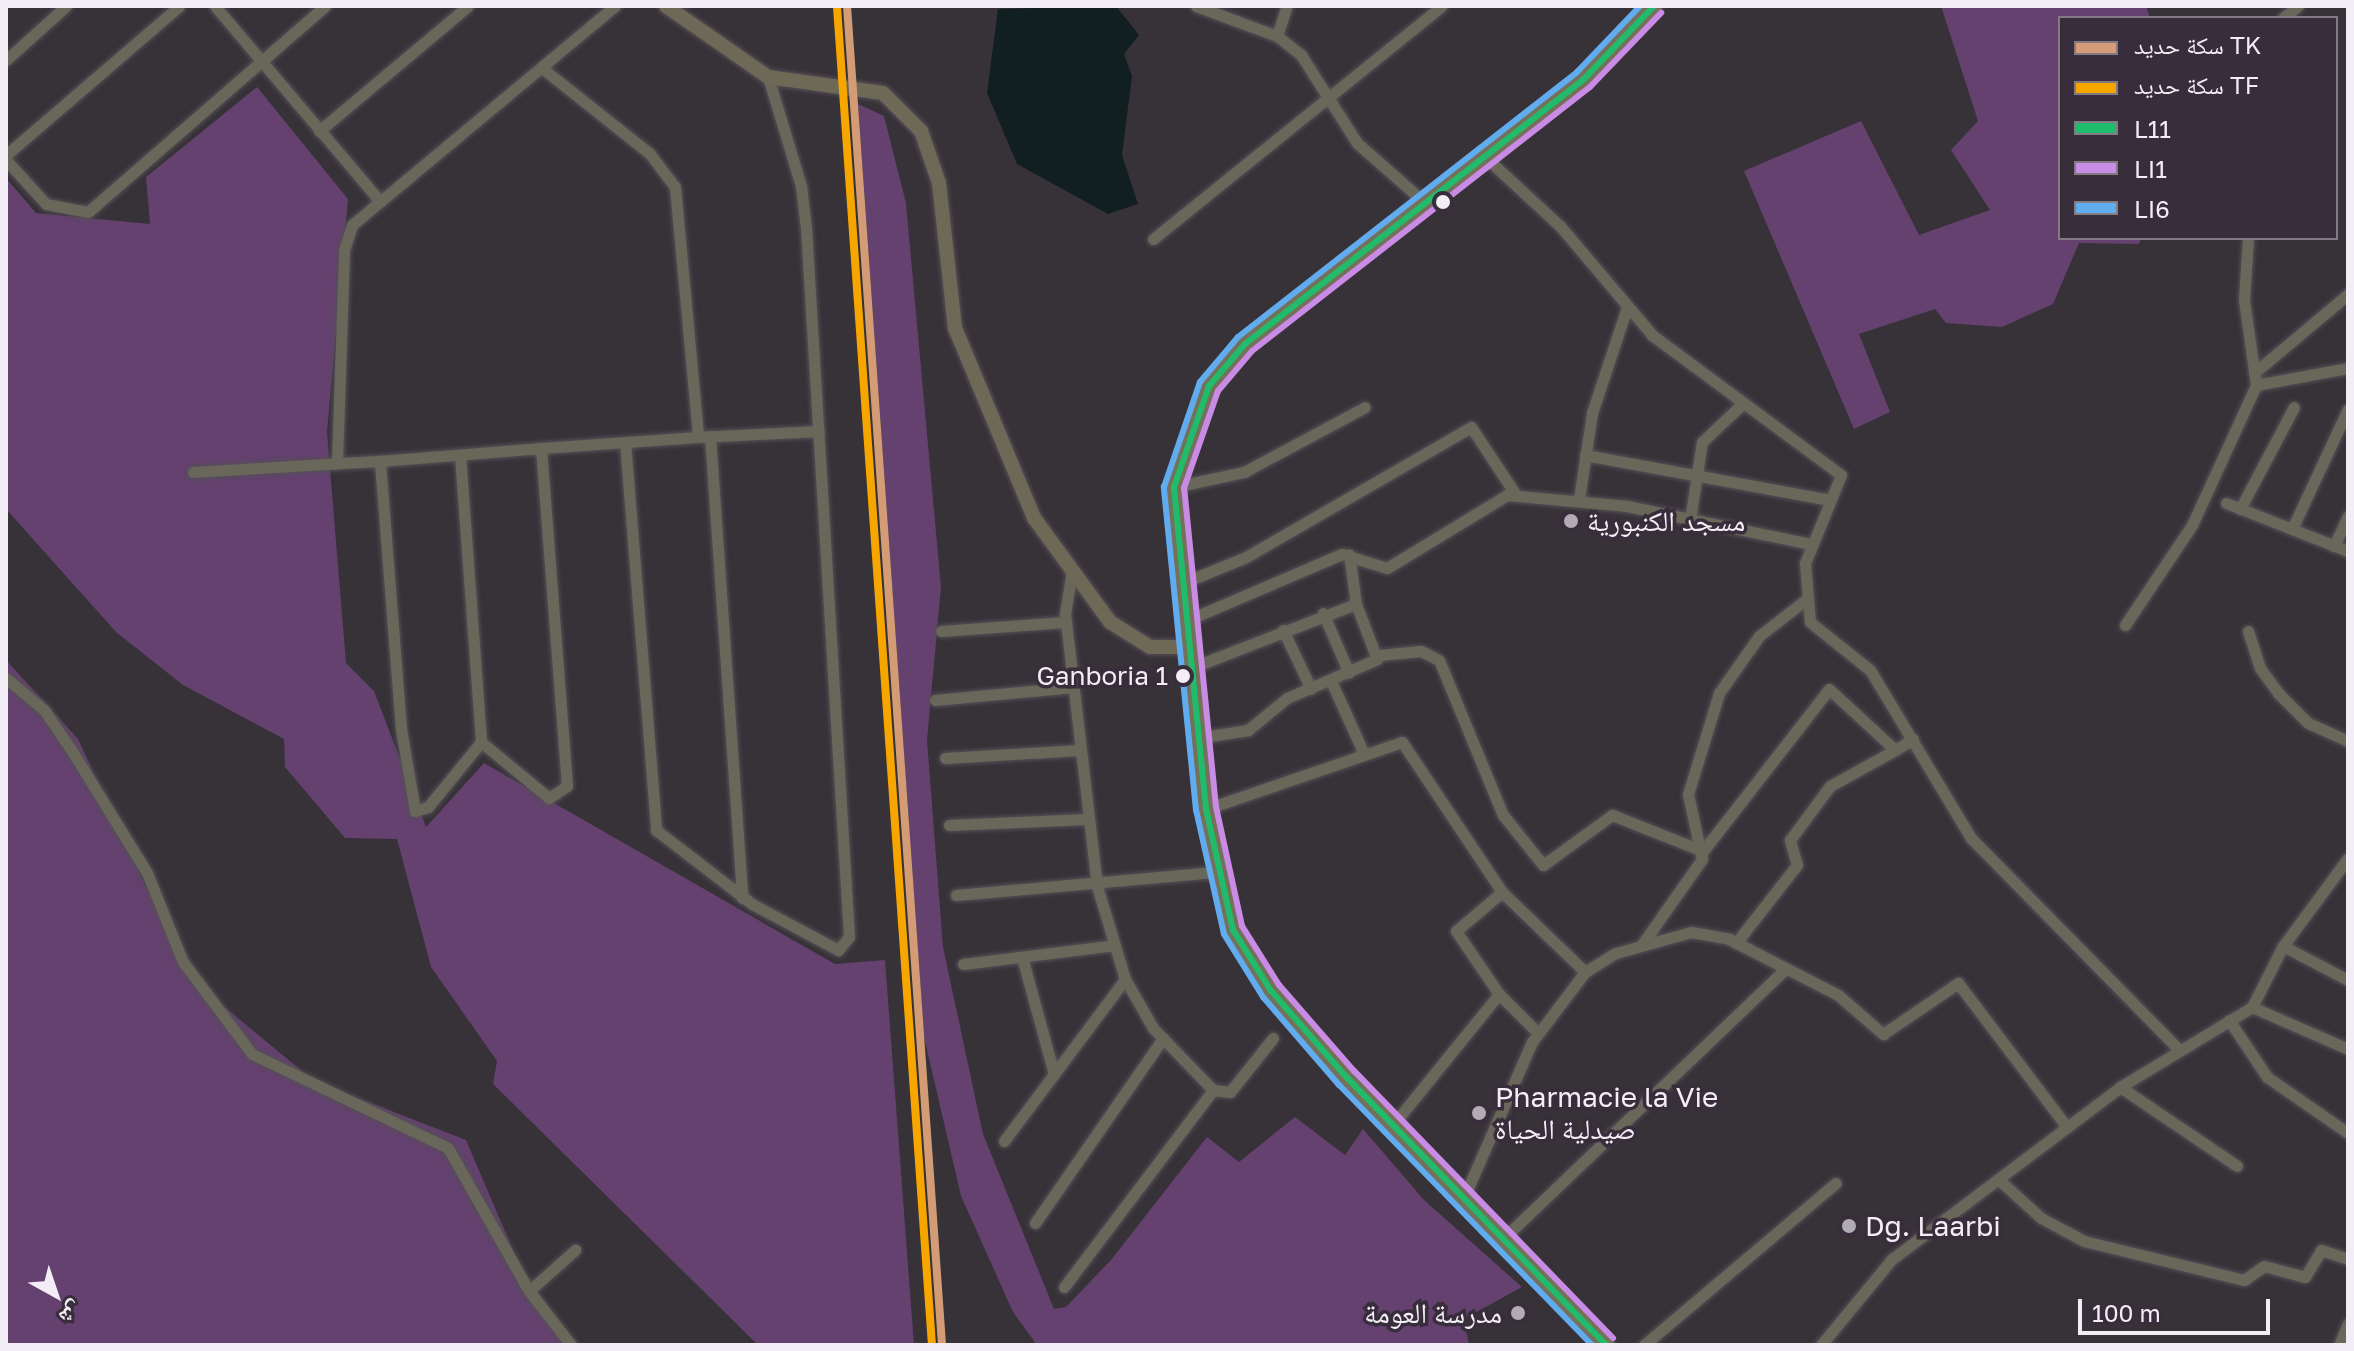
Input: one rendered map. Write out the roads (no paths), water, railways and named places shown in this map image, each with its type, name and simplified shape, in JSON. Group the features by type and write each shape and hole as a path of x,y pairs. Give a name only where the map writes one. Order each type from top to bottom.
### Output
{"main road":[{"path":"666,6 768,77 883,93 921,131 939,183 950,302 964,356 1020,491 1071,576 1098,610 1140,644 1186,647"},
{"path":"1606,1345 1507,1235 1392,1126 1264,981 1233,930 1215,872 1206,809 1183,622 1174,487 1209,386 1232,358 1423,201 1613,53 1654,6"}],"street":[{"path":"6,60 66,6"},
{"path":"179,6 6,158 46,204 88,212 325,6"},
{"path":"215,6 379,200"},
{"path":"319,131 468,6"},
{"path":"337,463 344,250 352,225 615,6"},
{"path":"1196,6 1277,36 1301,55 1327,102 1357,143 1423,201"},
{"path":"1277,36 1287,6"},
{"path":"1153,239 1327,102 1442,6"},
{"path":"542,68 650,154 675,187 704,436 742,898"},
{"path":"625,442 656,830 742,898 830,949 849,937 819,431 801,186 768,77"},
{"path":"1483,155 1560,226 1626,310 1742,404 1841,475 1810,544 1804,601 1813,625 1870,670 1971,838 2179,1050"},
{"path":"2248,240 2244,300 2255,379"},
{"path":"2125,625 2192,525 2255,379 2348,294"},
{"path":"1579,499 1585,455 1626,310"},
{"path":"2255,379 2348,368"},
{"path":"1690,520 1702,442 1742,404"},
{"path":"1174,487 1244,472 1365,407"},
{"path":"2240,509 2294,407"},
{"path":"2292,529 2348,409"},
{"path":"1180,584 1246,557 1471,427 1516,495"},
{"path":"193,472 704,436 819,431"},
{"path":"481,742 549,798 567,786 541,448"},
{"path":"380,461 412,809 428,807 481,742 460,455"},
{"path":"1585,455 1829,500"},
{"path":"1183,622 1349,554 1383,569 1516,495 1579,499 1810,544"},
{"path":"2226,503 2348,551"},
{"path":"2334,546 2348,516"},
{"path":"1349,554 1356,604 1379,655"},
{"path":"1071,576 1065,622 1087,819 1097,886 1125,979 1163,1038 1213,1090 1230,1092 1273,1038"},
{"path":"1703,851 1688,794 1719,693 1759,636 1804,601"},
{"path":"1188,669 1323,613 1356,604"},
{"path":"1323,613 1349,673"},
{"path":"941,631 1065,622"},
{"path":"1283,630 1311,689"},
{"path":"2248,631 2260,668 2278,693 2308,723 2348,741"},
{"path":"1197,738 1248,730 1311,689 1349,673 1379,655 1421,651 1439,660 1503,815 1540,864 1612,815 1703,851"},
{"path":"6,678 44,710 72,751 147,873 183,962 252,1054 448,1148 529,1291 571,1345"},
{"path":"1331,681 1363,752"},
{"path":"935,700 1073,687"},
{"path":"1643,943 1703,851 1829,689 1895,750"},
{"path":"1736,943 1797,865 1790,840 1830,786 1913,739"},
{"path":"1206,809 1363,752 1403,743 1502,892 1585,972"},
{"path":"945,758 1080,750"},
{"path":"949,825 1087,819"},
{"path":"1821,1345 1876,1273 2120,1087 2252,1007 2283,946 2343,878 2348,858"},
{"path":"956,895 1097,886 1215,872"},
{"path":"1502,892 1456,931 1499,994 1538,1033"},
{"path":"1465,1195 1538,1033 1585,972 1643,943 1705,931 1736,943 1838,995 1883,1034 1958,983 2067,1127"},
{"path":"963,964 1115,945"},
{"path":"2283,946 2348,980"},
{"path":"1022,957 1054,1074"},
{"path":"1507,1235 1784,970"},
{"path":"1004,1141 1125,979"},
{"path":"1392,1126 1499,994"},
{"path":"2252,1007 2348,1049"},
{"path":"2229,1020 2267,1077 2348,1133"},
{"path":"1035,1223 1163,1038"},
{"path":"2120,1087 2237,1166"},
{"path":"1064,1287 1213,1090"},
{"path":"1998,1179 2041,1218 2084,1241 2244,1280 2264,1266 2305,1277 2321,1250 2348,1259"},
{"path":"1644,1345 1836,1183"},
{"path":"529,1291 575,1250"},
{"path":"2339,1345 2348,1324"}],"rail line":[{"name":"TK","path":"847,6 942,1345"},
{"name":"TF","path":"837,7 932,1345"}],"place":[{"name":"مسجد الكنبورية","path":"1571,521"},
{"name":"Ganboria 1","path":"1183,676"},
{"name":"Pharmacie la Vie صيدلية الحياة","path":"1479,1113"},
{"name":"Dg. Laarbi","path":"1849,1226"},
{"name":"مدرسة العومة","path":"1518,1313"}]}
